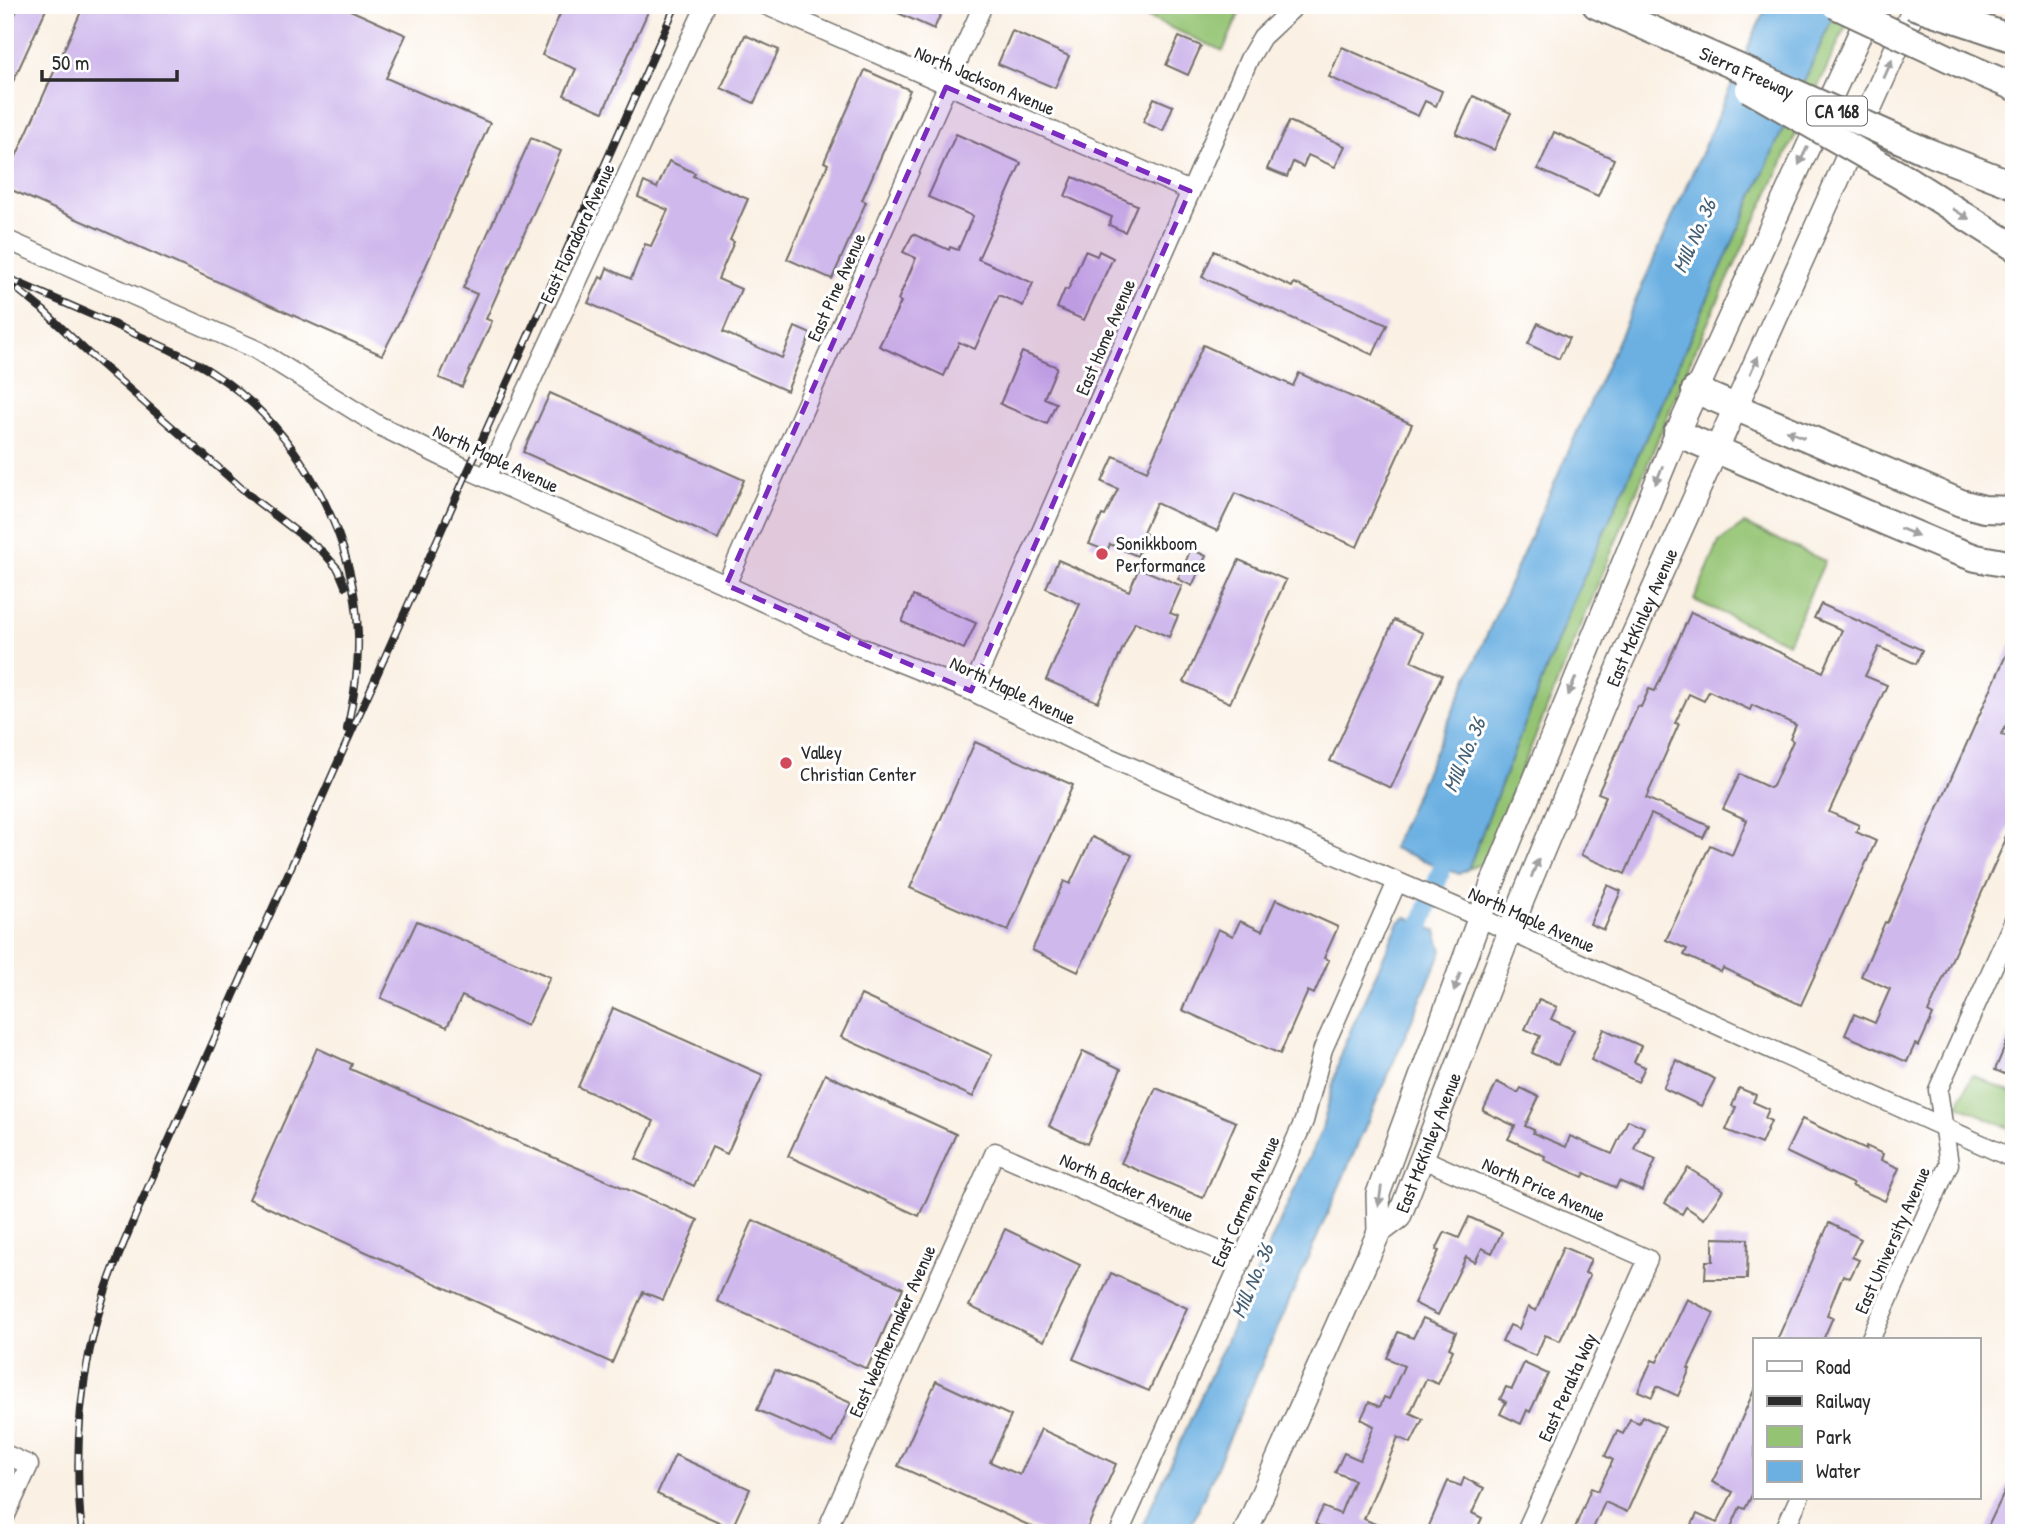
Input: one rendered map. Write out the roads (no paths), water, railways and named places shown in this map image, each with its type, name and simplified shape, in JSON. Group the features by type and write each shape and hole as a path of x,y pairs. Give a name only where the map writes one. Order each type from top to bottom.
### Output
{"highway":[{"name":"Sierra Freeway","path":"1596,5 1638,23 1748,80 2014,185"},
{"path":"1835,5 2014,87"},
{"path":"1911,5 2014,39"},
{"path":"1748,80 2014,247"},
{"path":"1695,390 1961,503 1984,509 2014,510"},
{"path":"1676,433 1945,547 1976,558 2014,565"}],"main road":[{"name":"East McKinley Avenue","path":"1245,1533 1379,1231 1378,1194 1480,918 1561,711 1695,390 1873,5"},
{"name":"East McKinley Avenue","path":"1379,1231 1399,1217 1510,932 1622,660 1916,5"}],"street":[{"name":"East Floradora Avenue","path":"486,478 706,5"},
{"name":"North Jackson Avenue","path":"765,5 947,87 1190,191"},
{"name":"East Pine Avenue","path":"726,585 983,5"},
{"name":"East Home Avenue","path":"971,691 1249,59 1262,37 1292,9"},
{"name":"North Maple Avenue","path":"5,239 257,350 378,425 486,478 855,645 971,691 1101,754 1456,907 2014,1159"},
{"name":"East Carmen Avenue","path":"1119,1533 1304,1121 1323,1049 1397,881"},
{"name":"East University Avenue","path":"1871,1338 1950,1164 1938,1090 2014,920"},
{"name":"North Backer Avenue","path":"995,1152 1242,1261"},
{"name":"East Weathermaker Avenue","path":"835,1530 995,1152"},
{"name":"North Price Avenue","path":"1423,1158 1648,1259"},
{"name":"East Peralta Way","path":"1525,1533 1648,1259"},
{"path":"5,1454 29,1465 5,1517"},
{"path":"1783,1533 1798,1500"}],"water":[{"path":"1767,5 1838,5 1572,604 1468,869 1459,874 1392,848"},
{"path":"1407,917 1436,931 1442,951 1188,1533 1139,1533 1322,1129 1341,1052 1399,922"}],"waterway":[{"name":"Mill No. 36","path":"1413,947 1451,844"}],"railway":[{"path":"82,1533 78,1472 84,1381 96,1321 112,1272 676,5"},
{"path":"5,277 202,366 244,396 271,423 295,453 316,486 333,522 346,558 354,596 358,658 347,729"},
{"path":"17,289 255,500 323,552 338,569 345,586"}],"place":[{"name":"Sonikkboom Performance","path":"1102,554"},
{"name":"Valley Christian Center","path":"786,763"}]}
